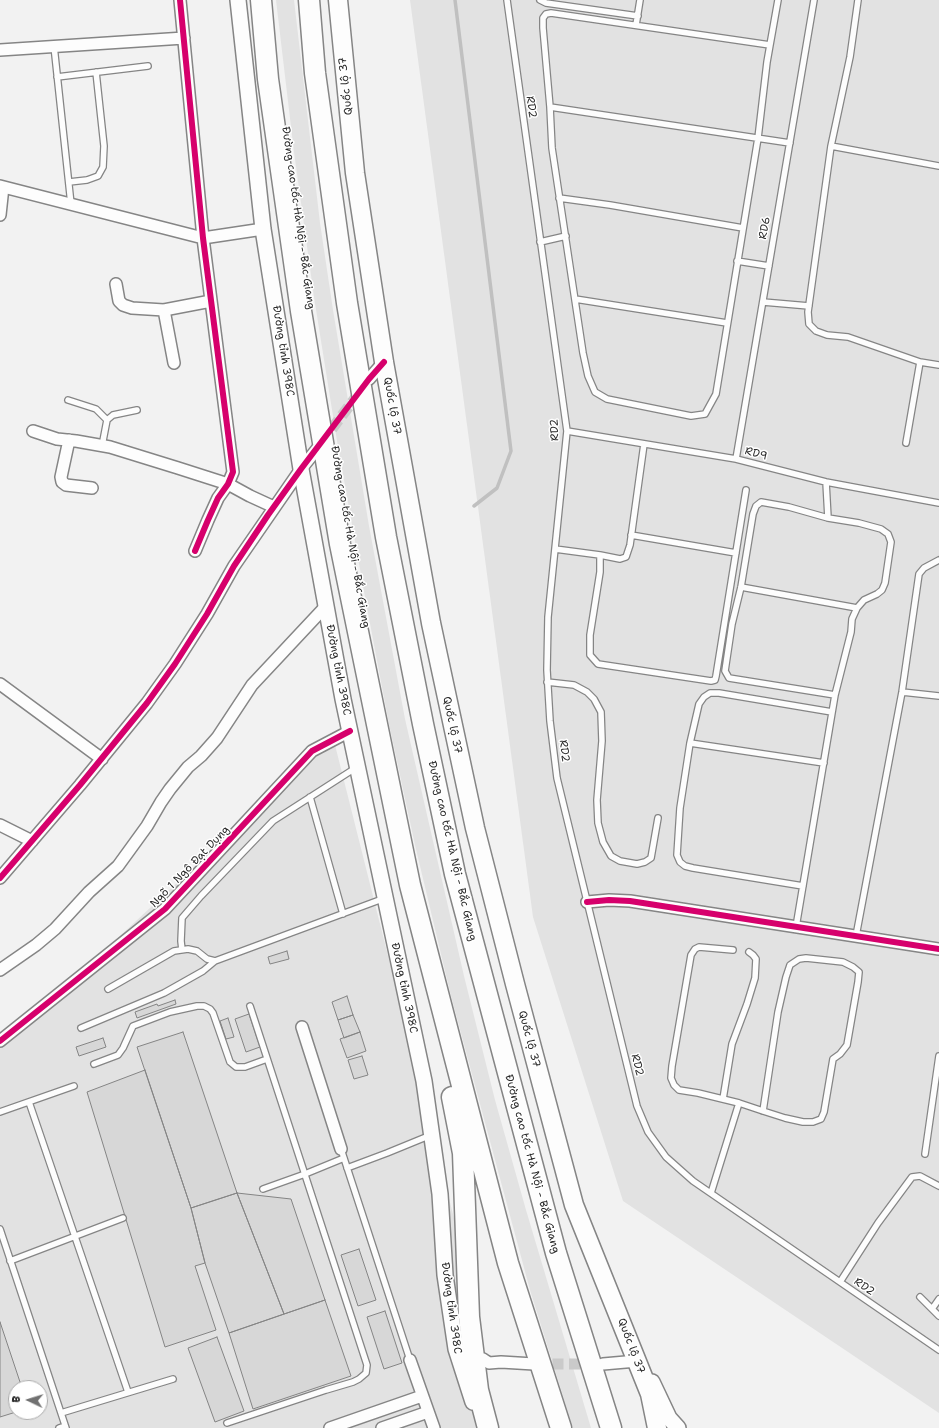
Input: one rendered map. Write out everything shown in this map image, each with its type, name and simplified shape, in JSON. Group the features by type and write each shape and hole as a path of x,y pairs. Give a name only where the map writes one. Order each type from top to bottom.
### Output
{"highway":[{"name":"Đường cao tốc Hà Nội - Bắc Giang","path":"261,0 268,79 308,358 340,544 410,885 508,1264 561,1428"},
{"name":"Đường cao tốc Hà Nội - Bắc Giang","path":"309,0 315,73 347,303 386,537 423,724 455,874 556,1253 611,1428"},
{"name":"Quốc lộ 37","path":"338,0 355,173 384,362 430,623 475,828 574,1205 650,1394 657,1428"},
{"path":"410,885 463,1153 469,1317 478,1390 487,1428"}],"main road":[{"name":"Đường tỉnh 398C","path":"238,0 263,229 301,469 357,767 424,1081 440,1194 445,1275 456,1349 473,1401 487,1428"},
{"path":"609,1293 669,1418 678,1428"}],"street":[{"path":"180,0 203,238 233,472 228,484 218,498 195,551"},
{"path":"0,50 184,38"},
{"path":"0,215 2,187 203,238 263,229"},
{"path":"116,284 119,301 123,305 132,308 164,310 211,301"},
{"path":"164,310 174,363"},
{"path":"369,379 384,362"},
{"path":"33,431 58,439 102,446 228,484 274,507"},
{"path":"69,440 61,477 62,482 66,485 92,488"},
{"path":"0,878 102,759 147,703 175,664 207,614 234,566 274,507 317,449"},
{"path":"0,970 36,946 89,892 118,866 147,826 170,789 188,767 201,756 217,738 252,685 326,606"},
{"path":"0,684 102,759"},
{"name":"Ngõ 1 Ngô Đạt Dụng","path":"0,1041 165,909 312,751 350,731"},
{"path":"0,825 32,841"},
{"path":"587,902 609,900 630,901 939,949"},
{"path":"302,1027 342,1154"},
{"path":"474,1358 483,1359 488,1363 501,1362 534,1364"},
{"path":"410,1360 434,1428"},
{"path":"603,1364 637,1361"},
{"path":"330,1428 422,1396"},
{"path":"382,1428 428,1412"}],"lane":[{"name":"RD2","path":"507,0 567,431 548,617 547,670 550,721 557,778 637,1106 648,1132 666,1157 693,1181 939,1350"},
{"path":"540,0 546,3 638,16"},
{"path":"636,25 640,0"},
{"path":"770,45 551,13 546,14 543,18 552,148 583,353 588,376 595,392 607,399 691,416 705,414 716,394 758,138 770,45 778,0"},
{"name":"RD6","path":"736,459 814,0"},
{"path":"858,0 850,57 831,146 809,306 809,324 816,331 827,335 848,337 920,362 939,365"},
{"path":"54,46 71,204"},
{"path":"57,77 148,66"},
{"path":"69,182 87,180 98,176 103,167 104,146 96,72"},
{"path":"550,107 790,143"},
{"path":"831,146 939,166"},
{"path":"560,198 743,228"},
{"path":"540,242 566,236"},
{"path":"737,261 769,266"},
{"path":"576,299 727,323"},
{"path":"763,302 809,306"},
{"path":"906,443 920,362"},
{"path":"68,400 96,409 106,420"},
{"path":"102,446 106,420 113,415 137,410"},
{"name":"RD9","path":"567,431 736,459 826,482 939,503"},
{"path":"555,549 620,559 626,557 630,545 644,444"},
{"path":"826,482 828,518"},
{"path":"600,555 600,572 590,635 590,655 594,660 598,664 709,682 715,680 746,490"},
{"path":"796,927 835,695 851,632 852,619 857,608 864,600 882,590 885,583 891,542 888,534 881,529 859,523 828,518 789,507 761,502 756,506 751,525 741,587 732,624 725,672 729,678 835,695"},
{"path":"631,535 736,553"},
{"path":"856,936 902,692 919,574 924,568 939,560"},
{"path":"741,587 857,608"},
{"path":"548,682 574,686 587,692 594,699 601,712 602,741 597,800 598,823 603,842 611,856 620,861 637,864 646,862 651,858 658,818"},
{"path":"902,692 939,696"},
{"path":"803,886 693,868 685,866 680,862 677,855 680,808 690,743 699,704 704,697 710,693 719,693 832,712"},
{"path":"690,743 824,763"},
{"path":"182,950 182,918 201,896 273,821 357,767"},
{"path":"310,797 343,914"},
{"path":"81,1028 164,993 203,971 215,961 385,898"},
{"path":"733,950 699,947 695,949 691,955 672,1066 671,1078 674,1086 679,1090 739,1103 763,1111 785,1118 803,1122 812,1122 821,1119 824,1112 833,1059 847,1046 859,972 843,962 806,958 798,959 790,965 778,1012 763,1111"},
{"path":"108,989 174,951 188,948 197,951 207,959 215,961"},
{"path":"723,1099 732,1044 755,978 756,959 749,952"},
{"path":"94,1064 118,1055 123,1048 133,1026 170,1012 197,1006 204,1006 210,1009 213,1013 230,1062 236,1067 245,1067 268,1059"},
{"path":"227,1423 353,1382 366,1373 367,1365 323,1226 250,1006"},
{"path":"925,1154 939,1056"},
{"path":"0,1112 74,1086"},
{"path":"29,1102 128,1392"},
{"path":"711,1194 739,1103"},
{"path":"347,1168 432,1135"},
{"path":"263,1189 305,1174 342,1154 410,1360"},
{"path":"840,1282 878,1223 912,1178 920,1176 939,1186"},
{"path":"10,1261 123,1218"},
{"path":"0,1231 66,1427 59,1428"},
{"path":"920,1297 939,1316"},
{"path":"932,1309 939,1299"},
{"path":"61,1413 174,1378"}],"shaded area":[{"path":"276,0 294,0 320,223 333,310 369,526 405,719 464,976 495,1100 591,1428 573,1428 530,1290 451,996 415,845 389,724 337,441 314,297 294,152"},
{"path":"410,0 939,0 939,1413 623,1201 533,917"},
{"path":"333,737 470,1282 494,1428 0,1428 0,1048"}],"building":[{"path":"287,951 289,959 270,964 268,957"},
{"path":"347,996 353,1015 338,1020 332,1002"},
{"path":"175,1000 176,1004 137,1018 135,1012 157,1004 158,1006"},
{"path":"249,1014 260,1047 246,1052 235,1019"},
{"path":"353,1015 360,1032 344,1038 338,1020"},
{"path":"228,1018 234,1037 226,1039 220,1021"},
{"path":"183,1032 237,1193 191,1208 137,1047"},
{"path":"360,1032 366,1051 347,1058 340,1039"},
{"path":"103,1038 106,1047 79,1056 76,1047"},
{"path":"362,1056 368,1075 354,1079 348,1060"},
{"path":"145,1070 191,1208 205,1263 195,1266 216,1330 165,1347 87,1092"},
{"path":"237,1193 284,1314 229,1333 205,1263 191,1208"},
{"path":"237,1193 291,1199 325,1300 284,1314"},
{"path":"359,1249 376,1300 358,1306 341,1255"},
{"path":"325,1300 351,1376 253,1409 229,1333"},
{"path":"385,1311 402,1363 384,1369 367,1317"},
{"path":"0,1322 19,1380 8,1380 8,1414 0,1417"},
{"path":"217,1337 244,1411 215,1422 188,1348"}],"waterway":[{"path":"455,0 511,451 497,488 474,506"}],"tunnel":[{"path":"322,442 362,389"},
{"path":"536,1364 595,1364"}],"cycle path":[{"path":"180,0 203,238 233,472 228,484 218,498 195,551"},
{"path":"0,878 80,785 147,703 175,664 207,614 234,566 268,515 369,379 384,362"},
{"path":"0,1041 165,909 312,751 350,731"},
{"path":"587,902 609,900 630,901 939,949"}]}
